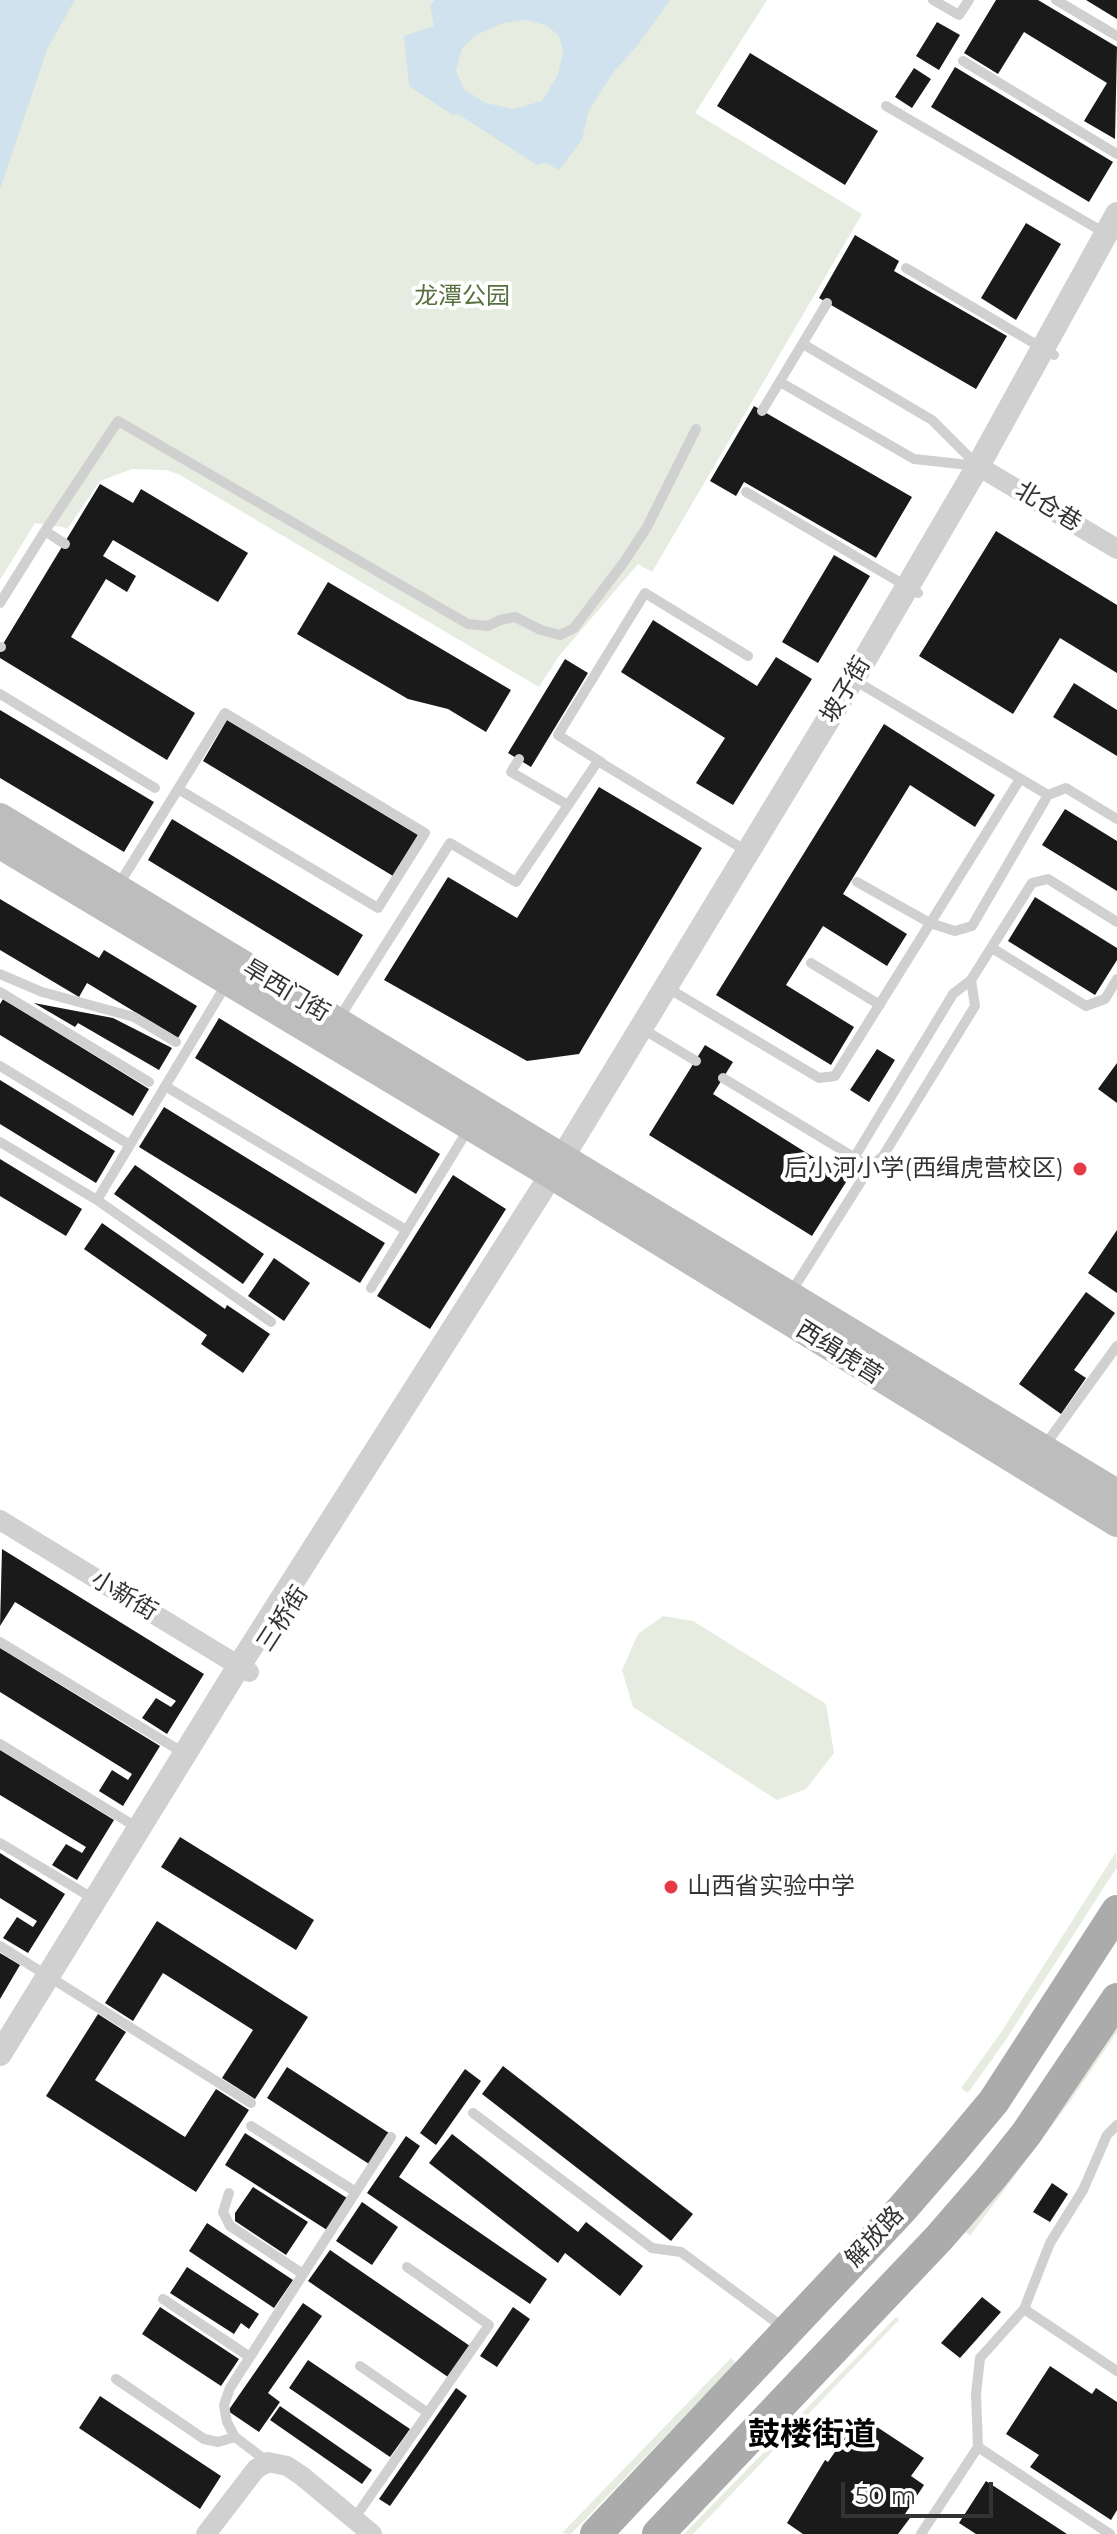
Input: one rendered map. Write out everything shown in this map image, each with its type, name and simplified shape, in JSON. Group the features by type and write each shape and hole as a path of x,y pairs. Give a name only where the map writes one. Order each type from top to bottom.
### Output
{"main road":[{"name":"旱西门街","path":"0,817 337,1022 562,1170"},
{"name":"旱西门街","path":"0,845 470,1127 562,1170"},
{"name":"西缉虎营","path":"562,1170 789,1295 1117,1493"},
{"name":"西缉虎营","path":"562,1170 1117,1523"},
{"name":"解放路","path":"596,2534 902,2209 994,2101 1117,1911"},
{"name":"解放路","path":"658,2534 939,2238 991,2178 1026,2134 1117,1999"}],"street":[{"name":"坡子街","path":"562,1170 913,590 984,469 1114,231"},
{"name":"北仓巷","path":"984,469 1117,549"},
{"name":"坡子街","path":"671,990 748,852 857,682"},
{"name":"三桥街","path":"0,2077 54,1978 244,1669 562,1170"},
{"name":"小新街","path":"0,1520 244,1669"},
{"name":"三桥街","path":"0,2054 54,1978"},
{"path":"206,2534 256,2469 268,2462 287,2466 302,2476 372,2534"}],"lane":[{"path":"933,0 959,15 969,0"},
{"path":"1057,0 1117,36"},
{"path":"963,61 1117,154"},
{"path":"886,106 1114,231"},
{"path":"906,268 1048,352"},
{"path":"762,411 827,303"},
{"path":"803,344 932,420 984,469"},
{"path":"780,382 914,459 984,469"},
{"path":"0,603 118,421 468,624 488,626 515,617 541,630 560,635 574,628 624,562 647,527 696,429"},
{"path":"746,492 913,590"},
{"path":"45,531 65,544"},
{"path":"748,656 645,593 558,735 748,852"},
{"path":"857,682 1048,795"},
{"path":"0,694 155,788"},
{"path":"117,887 225,713 425,833 378,908 178,789"},
{"path":"519,759 511,772 568,805"},
{"path":"337,1022 450,843 516,882 598,761 601,763"},
{"path":"671,990 819,1078 835,1076 1020,779"},
{"path":"857,882 930,923 955,931 972,926 1048,795 1066,788 1117,819"},
{"path":"854,1158 953,994 971,980 1032,883 1048,879 1117,922"},
{"path":"992,948 1086,1006 1105,999 1117,979"},
{"path":"811,963 880,1005"},
{"path":"0,974 42,992 134,1017 176,1042"},
{"path":"789,1295 870,1167 883,1156 975,1006 971,980"},
{"path":"97,1200 228,981"},
{"path":"0,992 149,1082"},
{"path":"646,1031 696,1061"},
{"path":"0,1066 130,1145"},
{"path":"723,1078 870,1167"},
{"path":"165,1086 406,1230"},
{"path":"371,1288 470,1127"},
{"path":"0,1142 97,1200 271,1322"},
{"path":"1042,1448 1117,1346"},
{"path":"0,1642 190,1757"},
{"path":"0,1744 144,1832"},
{"path":"0,1843 100,1903"},
{"path":"0,1946 251,2103"},
{"path":"473,2113 652,2248 681,2252 787,2331"},
{"path":"921,2534 978,2447 976,2394 980,2358 1024,2309 1050,2243 1083,2190 1107,2135 1117,2125"},
{"path":"251,2126 356,2192"},
{"path":"268,2462 235,2437 227,2422 224,2405 230,2388 391,2137"},
{"path":"229,2193 223,2212 230,2226 303,2274"},
{"path":"354,2519 489,2325 407,2267"},
{"path":"163,2299 250,2357"},
{"path":"1024,2309 1117,2371"},
{"path":"360,2366 428,2413"},
{"path":"116,2379 204,2439 218,2442 235,2437"},
{"path":"978,2447 1110,2534"}],"green space":[{"name":"龙潭公园","path":"0,0 767,0 695,113 862,214 652,572 638,564 559,656 539,687 180,475 166,470 132,469 100,481 68,528 35,523 0,580"},
{"path":"663,1616 693,1621 826,1704 834,1753 806,1789 777,1800 633,1707 622,1670 638,1634"},
{"path":"1116,1852 1117,1867 968,2093 961,2088 1000,2034"},
{"path":"1117,2020 1117,2032 1071,2100 970,2236 965,2232"},
{"path":"896,2317 899,2320 693,2534 684,2534"},
{"path":"731,2358 736,2363 571,2534 562,2533"}],"water":[{"path":"0,0 75,0 48,47 0,189"},
{"path":"435,0 670,0 638,45 615,70 589,110 582,140 559,170 546,163 537,165 409,86 404,36 434,26 430,5","holes":["525,20 546,25 559,36 563,51 558,75 542,101 514,109 485,103 464,89 456,71 462,48 476,35 503,23"]}],"building":[{"path":"996,0 1038,0 1117,47 1115,139 1084,121 1107,83 1024,32 998,74 964,53"},
{"path":"1086,0 1117,0 1117,19"},
{"path":"937,22 960,35 939,70 916,56"},
{"path":"750,53 878,131 845,185 717,106"},
{"path":"955,67 1113,162 1089,202 931,107"},
{"path":"914,68 931,79 912,108 895,97"},
{"path":"1026,223 1061,244 1016,320 981,298"},
{"path":"855,235 899,261 894,271 1007,336 976,389 819,298"},
{"path":"754,406 912,497 876,558 744,482 736,496 710,481"},
{"path":"100,484 133,503 141,489 248,553 218,602 113,540 103,556 136,576 127,592 106,579 71,637 195,713 167,760 0,658 0,649"},
{"path":"996,531 1117,605 1117,673 1060,638 1013,714 919,656"},
{"path":"834,555 870,576 818,663 782,642"},
{"path":"328,582 511,690 486,732 448,709 408,699 297,634"},
{"path":"653,620 757,686 776,657 812,679 733,805 696,783 725,738 621,672"},
{"path":"565,659 588,673 531,767 508,753"},
{"path":"1074,683 1117,710 1117,756 1053,717"},
{"path":"0,710 154,802 124,852 0,778"},
{"path":"227,720 418,835 393,876 203,761"},
{"path":"884,724 995,795 975,827 910,785 843,894 907,934 887,966 823,926 786,985 854,1027 831,1065 716,995"},
{"path":"599,787 702,848 579,1054 527,1061 384,980 448,877 517,918"},
{"path":"1065,809 1117,841 1117,891 1042,845"},
{"path":"172,819 363,935 338,976 148,860"},
{"path":"1035,897 1117,948 1117,960 1095,995 1008,941"},
{"path":"0,899 99,958 104,950 197,1006 178,1038 87,983 79,997 0,950"},
{"path":"3,999 149,1089 133,1116 0,1035 0,1004"},
{"path":"34,1003 113,1018 172,1048 159,1070 78,1023 75,1027"},
{"path":"219,1018 440,1154 416,1194 195,1058"},
{"path":"705,1045 733,1062 713,1094 848,1179 812,1236 649,1135"},
{"path":"877,1049 895,1060 869,1102 850,1090"},
{"path":"1117,1063 1117,1103 1098,1089"},
{"path":"0,1080 115,1151 96,1183 0,1124"},
{"path":"164,1107 385,1243 360,1283 139,1147"},
{"path":"0,1159 82,1209 66,1236 0,1196"},
{"path":"135,1165 264,1254 243,1284 114,1194"},
{"path":"453,1175 506,1209 430,1329 377,1296"},
{"path":"102,1223 225,1309 227,1305 270,1334 243,1373 201,1344 207,1335 84,1249"},
{"path":"1117,1230 1117,1293 1088,1273"},
{"path":"274,1258 310,1283 284,1321 248,1296"},
{"path":"1086,1292 1115,1313 1074,1370 1086,1378 1061,1414 1019,1384"},
{"path":"2,1549 204,1674 167,1734 142,1718 156,1698 171,1707 176,1701 15,1602 0,1626"},
{"path":"0,1648 160,1746 123,1806 99,1791 112,1770 128,1780 132,1774 0,1692"},
{"path":"0,1750 114,1820 77,1880 52,1865 66,1844 82,1853 86,1847 0,1795"},
{"path":"180,1837 314,1920 296,1950 161,1867"},
{"path":"0,1853 65,1894 28,1953 3,1938 17,1917 33,1927 37,1921 0,1898"},
{"path":"157,1921 308,2017 255,2099 222,2078 253,2030 163,1973 133,2021 105,2003"},
{"path":"0,1953 20,1965 0,1999"},
{"path":"98,2014 126,2032 95,2080 185,2137 216,2089 249,2110 196,2192 46,2096"},
{"path":"503,2066 693,2214 671,2241 482,2094"},
{"path":"287,2067 389,2133 369,2164 267,2098"},
{"path":"465,2069 481,2081 436,2145 420,2133"},
{"path":"245,2133 347,2198 327,2230 225,2165"},
{"path":"452,2134 578,2232 586,2222 643,2266 620,2296 565,2253 558,2263 429,2163"},
{"path":"406,2136 420,2146 399,2177 547,2279 530,2304 367,2193"},
{"path":"1052,2183 1068,2194 1050,2222 1033,2212"},
{"path":"253,2187 308,2222 286,2255 235,2221 235,2213"},
{"path":"362,2202 398,2227 372,2265 336,2241"},
{"path":"207,2223 293,2280 274,2308 189,2251"},
{"path":"330,2250 470,2346 448,2377 308,2281"},
{"path":"187,2267 259,2314 249,2329 241,2323 234,2334 170,2293"},
{"path":"982,2297 1001,2312 960,2358 941,2343"},
{"path":"303,2303 322,2316 268,2393 280,2402 259,2432 228,2411"},
{"path":"160,2307 239,2359 221,2386 142,2334"},
{"path":"513,2307 530,2319 497,2367 480,2356"},
{"path":"308,2360 410,2429 390,2457 289,2388"},
{"path":"1050,2366 1092,2394 1096,2388 1117,2402 1117,2510 1111,2520 1030,2467 1039,2455 1006,2434"},
{"path":"456,2388 467,2396 390,2506 379,2499"},
{"path":"100,2396 221,2476 200,2509 79,2428"},
{"path":"280,2406 372,2470 362,2484 270,2420"},
{"path":"877,2427 924,2458 911,2476 924,2485 905,2514 910,2518 898,2534 803,2534 787,2523 825,2460 828,2462 848,2433 865,2445"},
{"path":"986,2481 1067,2534 976,2534 959,2523"}],"place":[{"name":"后小河小学(西缉虎营校区)","path":"1080,1169"},
{"name":"山西省实验中学","path":"671,1887"}],"district":[{"name":"鼓楼街道","path":"812,2436"}]}
